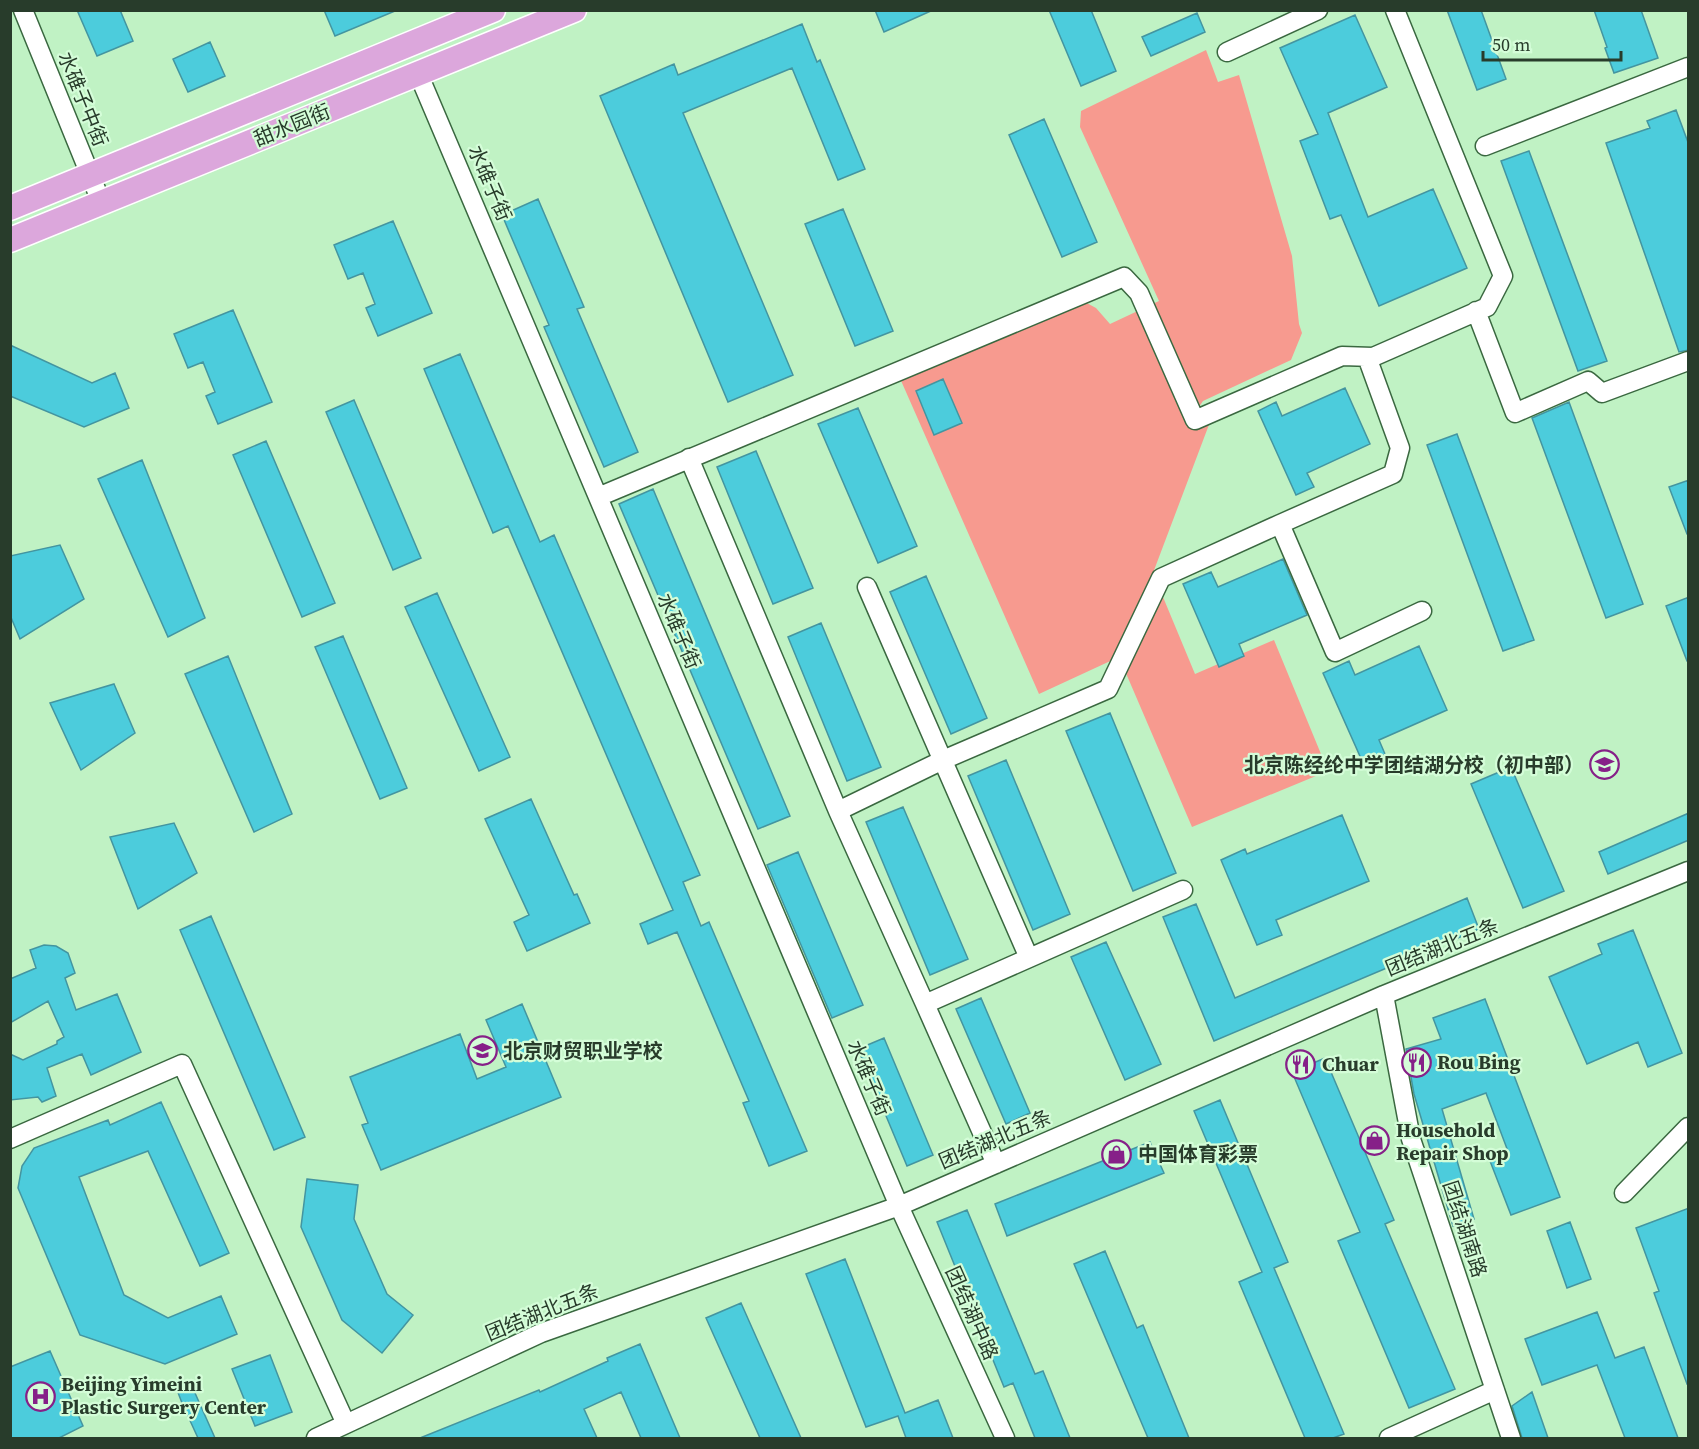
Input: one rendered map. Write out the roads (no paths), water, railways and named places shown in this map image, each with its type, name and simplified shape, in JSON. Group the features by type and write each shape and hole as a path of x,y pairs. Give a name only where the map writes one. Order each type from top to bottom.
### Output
{"main road":[{"name":"甜水园街","path":"10,208 493,10"},
{"name":"甜水园街","path":"10,240 574,10"}],"street":[{"name":"水碓子中街","path":"23,10 102,204"},
{"path":"1227,52 1318,10"},
{"path":"598,496 1124,278 1139,293 1196,420 1342,356 1373,357 1487,307 1503,276 1395,10"},
{"path":"1485,146 1689,67"},
{"name":"水碓子街","path":"418,73 899,1206"},
{"path":"1476,312 1515,412 1588,381 1602,393 1689,361"},
{"path":"838,811 943,760 1108,689 1161,578 1393,474 1400,448 1367,357"},
{"path":"689,458 838,811 996,1164"},
{"path":"1280,524 1335,652 1422,611"},
{"path":"867,587 1029,958"},
{"name":"团结湖北五条","path":"316,1438 541,1333 899,1206 1384,995 1689,871"},
{"path":"925,1004 1183,890"},
{"name":"团结湖南路","path":"1384,995 1411,1139 1512,1438"},
{"path":"10,1139 182,1064 346,1424"},
{"path":"1624,1193 1689,1127"},
{"name":"团结湖中路","path":"899,1206 1005,1438"},
{"path":"1389,1438 1495,1390"}],"place":[{"name":"北京陈经纶中学团结湖分校（初中部）","path":"1605,765"},
{"name":"北京财贸职业学校","path":"482,1051"},
{"name":"Rou Bing","path":"1416,1062"},
{"name":"Chuar","path":"1301,1064"},
{"name":"Household Repair Shop","path":"1375,1141"},
{"name":"中国体育彩票","path":"1117,1154"},
{"name":"Beijing Yimeini Plastic Surgery Center","path":"40,1396"}]}
